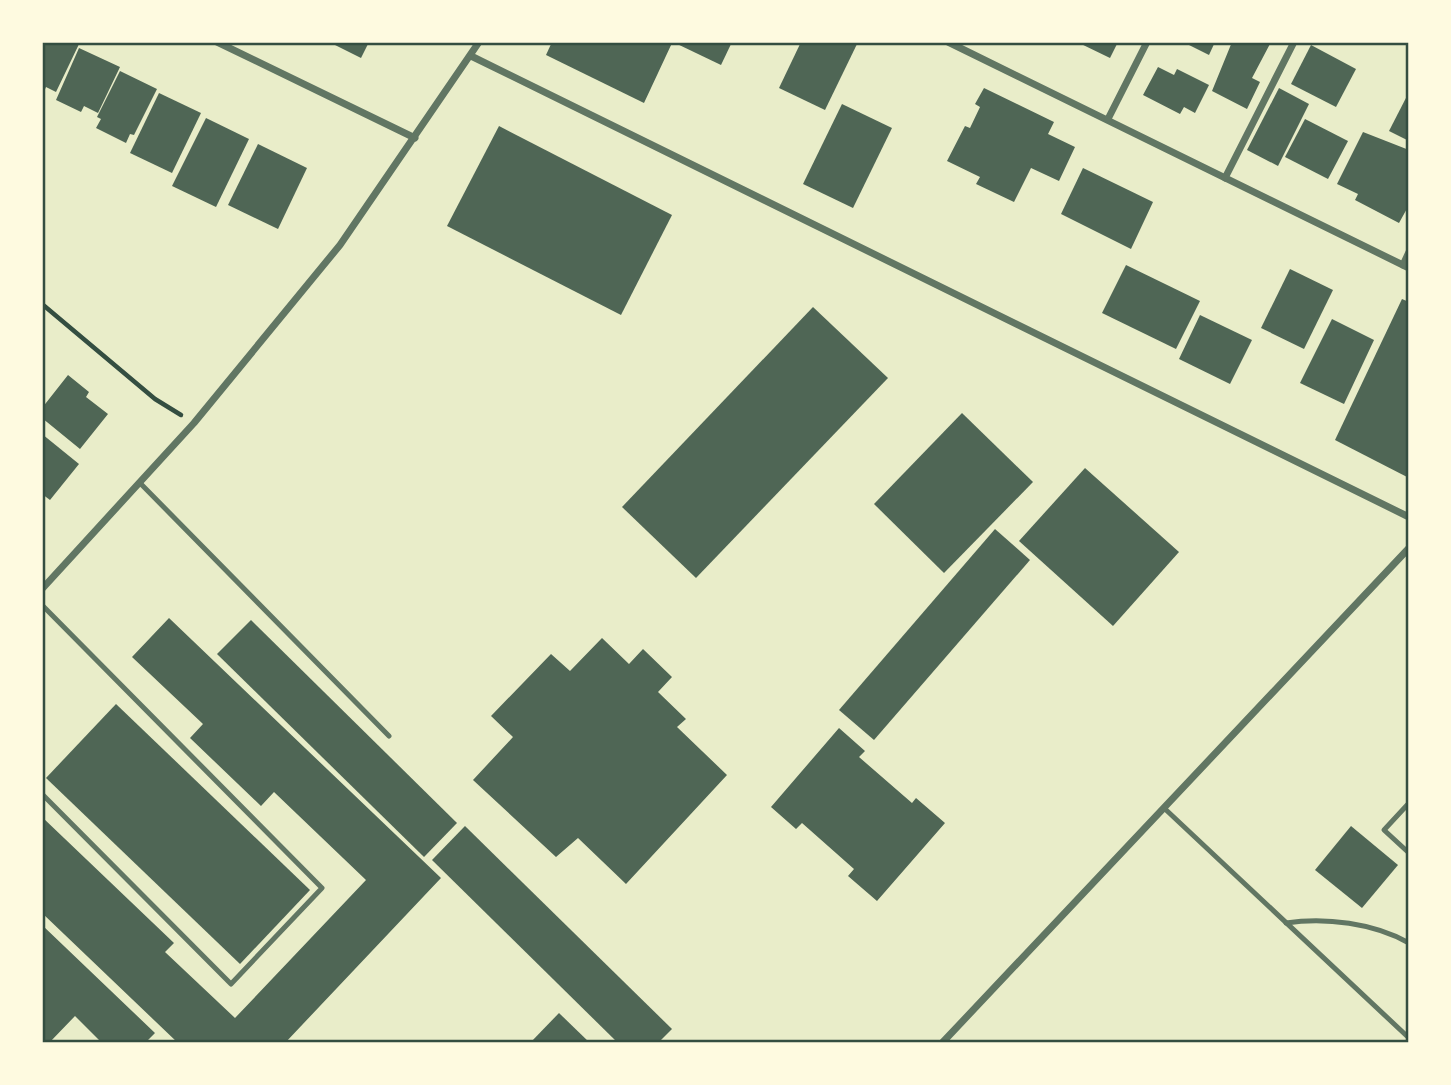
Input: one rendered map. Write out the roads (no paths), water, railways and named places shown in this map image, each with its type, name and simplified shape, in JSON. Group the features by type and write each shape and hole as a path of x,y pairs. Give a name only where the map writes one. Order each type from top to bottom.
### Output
{"street":[{"path":"218,42 415,138"},
{"path":"42,589 194,423 340,246 479,42"},
{"path":"948,42 1406,267 1409,253"},
{"path":"1108,119 1147,42"},
{"path":"1226,178 1294,42"},
{"path":"471,56 1409,517"},
{"path":"942,1043 1409,548"}],"lane":[{"path":"140,484 389,736"},
{"path":"42,605 322,888 231,984 42,794"},
{"path":"1409,803 1384,830 1409,853"},
{"path":"1164,808 1408,1037 1400,1043"},
{"path":"1286,923 1316,919 1385,933 1409,943"}]}
